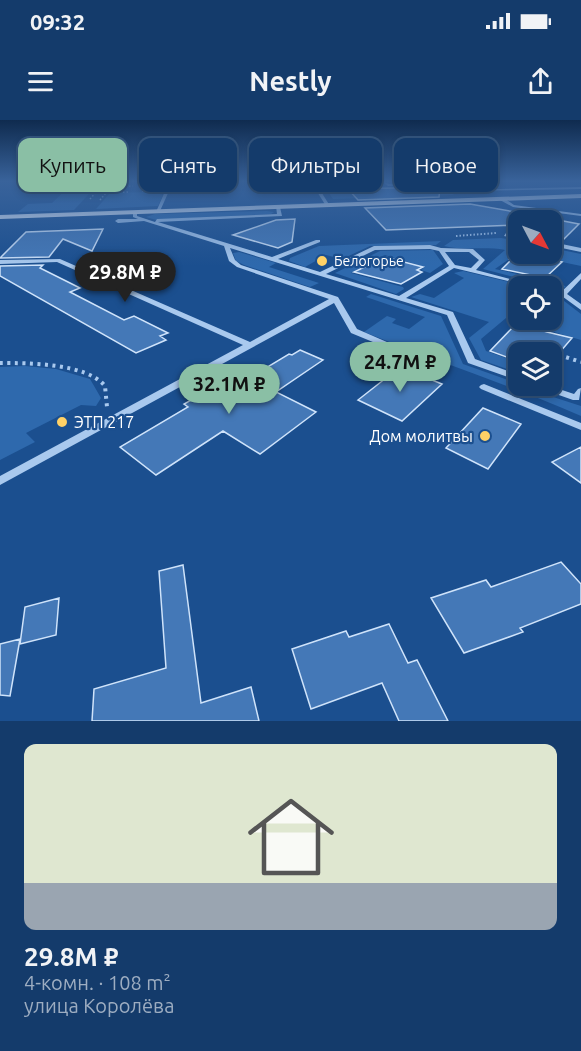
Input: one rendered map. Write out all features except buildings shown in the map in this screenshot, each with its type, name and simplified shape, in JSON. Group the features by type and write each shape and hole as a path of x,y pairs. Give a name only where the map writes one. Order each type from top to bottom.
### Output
{"main road":[{"path":"0,217 187,210"}],"street":[{"path":"118,221 280,215 279,210"},
{"path":"544,210 581,215"},
{"path":"135,212 135,217 450,314 471,361 508,374"},
{"path":"273,259 318,241"},
{"path":"226,245 232,261 239,266 335,299 354,332 422,359"},
{"path":"562,246 581,250"},
{"path":"321,274 374,248 430,247 441,250 471,250 482,260 472,271"},
{"path":"441,250 453,266 508,280"},
{"path":"0,262 58,260 250,345"},
{"path":"400,298 453,266"},
{"path":"581,275 564,294 581,308"},
{"path":"0,481 335,299"},
{"path":"484,387 581,427"},
{"path":"562,393 576,398 581,391"}],"path":[{"path":"562,356 581,362"},
{"path":"0,363 46,365 80,372 101,381 108,395 105,424"}],"shaded area":[{"path":"20,210 73,210 18,212"},
{"path":"274,212 156,220 146,217 155,214"},
{"path":"508,239 508,260 495,269 526,276 510,276 483,269 505,250 444,246 453,240"},
{"path":"441,241 436,245 370,246 342,259 326,255 305,267 289,261 290,258 319,246"},
{"path":"433,250 443,264 430,273 421,270 425,267 385,255 351,273 403,287 404,289 396,294 335,273 380,251"},
{"path":"562,250 581,254 581,266 562,262"},
{"path":"239,252 276,263 269,267 319,283 310,287 244,265 236,261 233,253"},
{"path":"463,271 508,282 508,319 481,339 486,351 508,359 508,369 481,360 469,338 489,322 411,297 420,294 434,298 464,278 454,273"},
{"path":"371,294 441,316 463,364 508,380 508,387 364,332 387,316 396,319 392,323 409,329 425,317 366,297"},
{"path":"562,299 581,314 581,340 547,330 562,330"},
{"path":"25,366 56,369 90,379 101,398 96,406 81,405 26,433 35,442 0,460 0,367"},
{"path":"532,396 550,396 581,406 581,416"}],"place":[{"name":"Белогорье","path":"322,261"},
{"name":"ЭТП 217","path":"62,422"},
{"name":"Дом молитвы","path":"485,436"}]}
